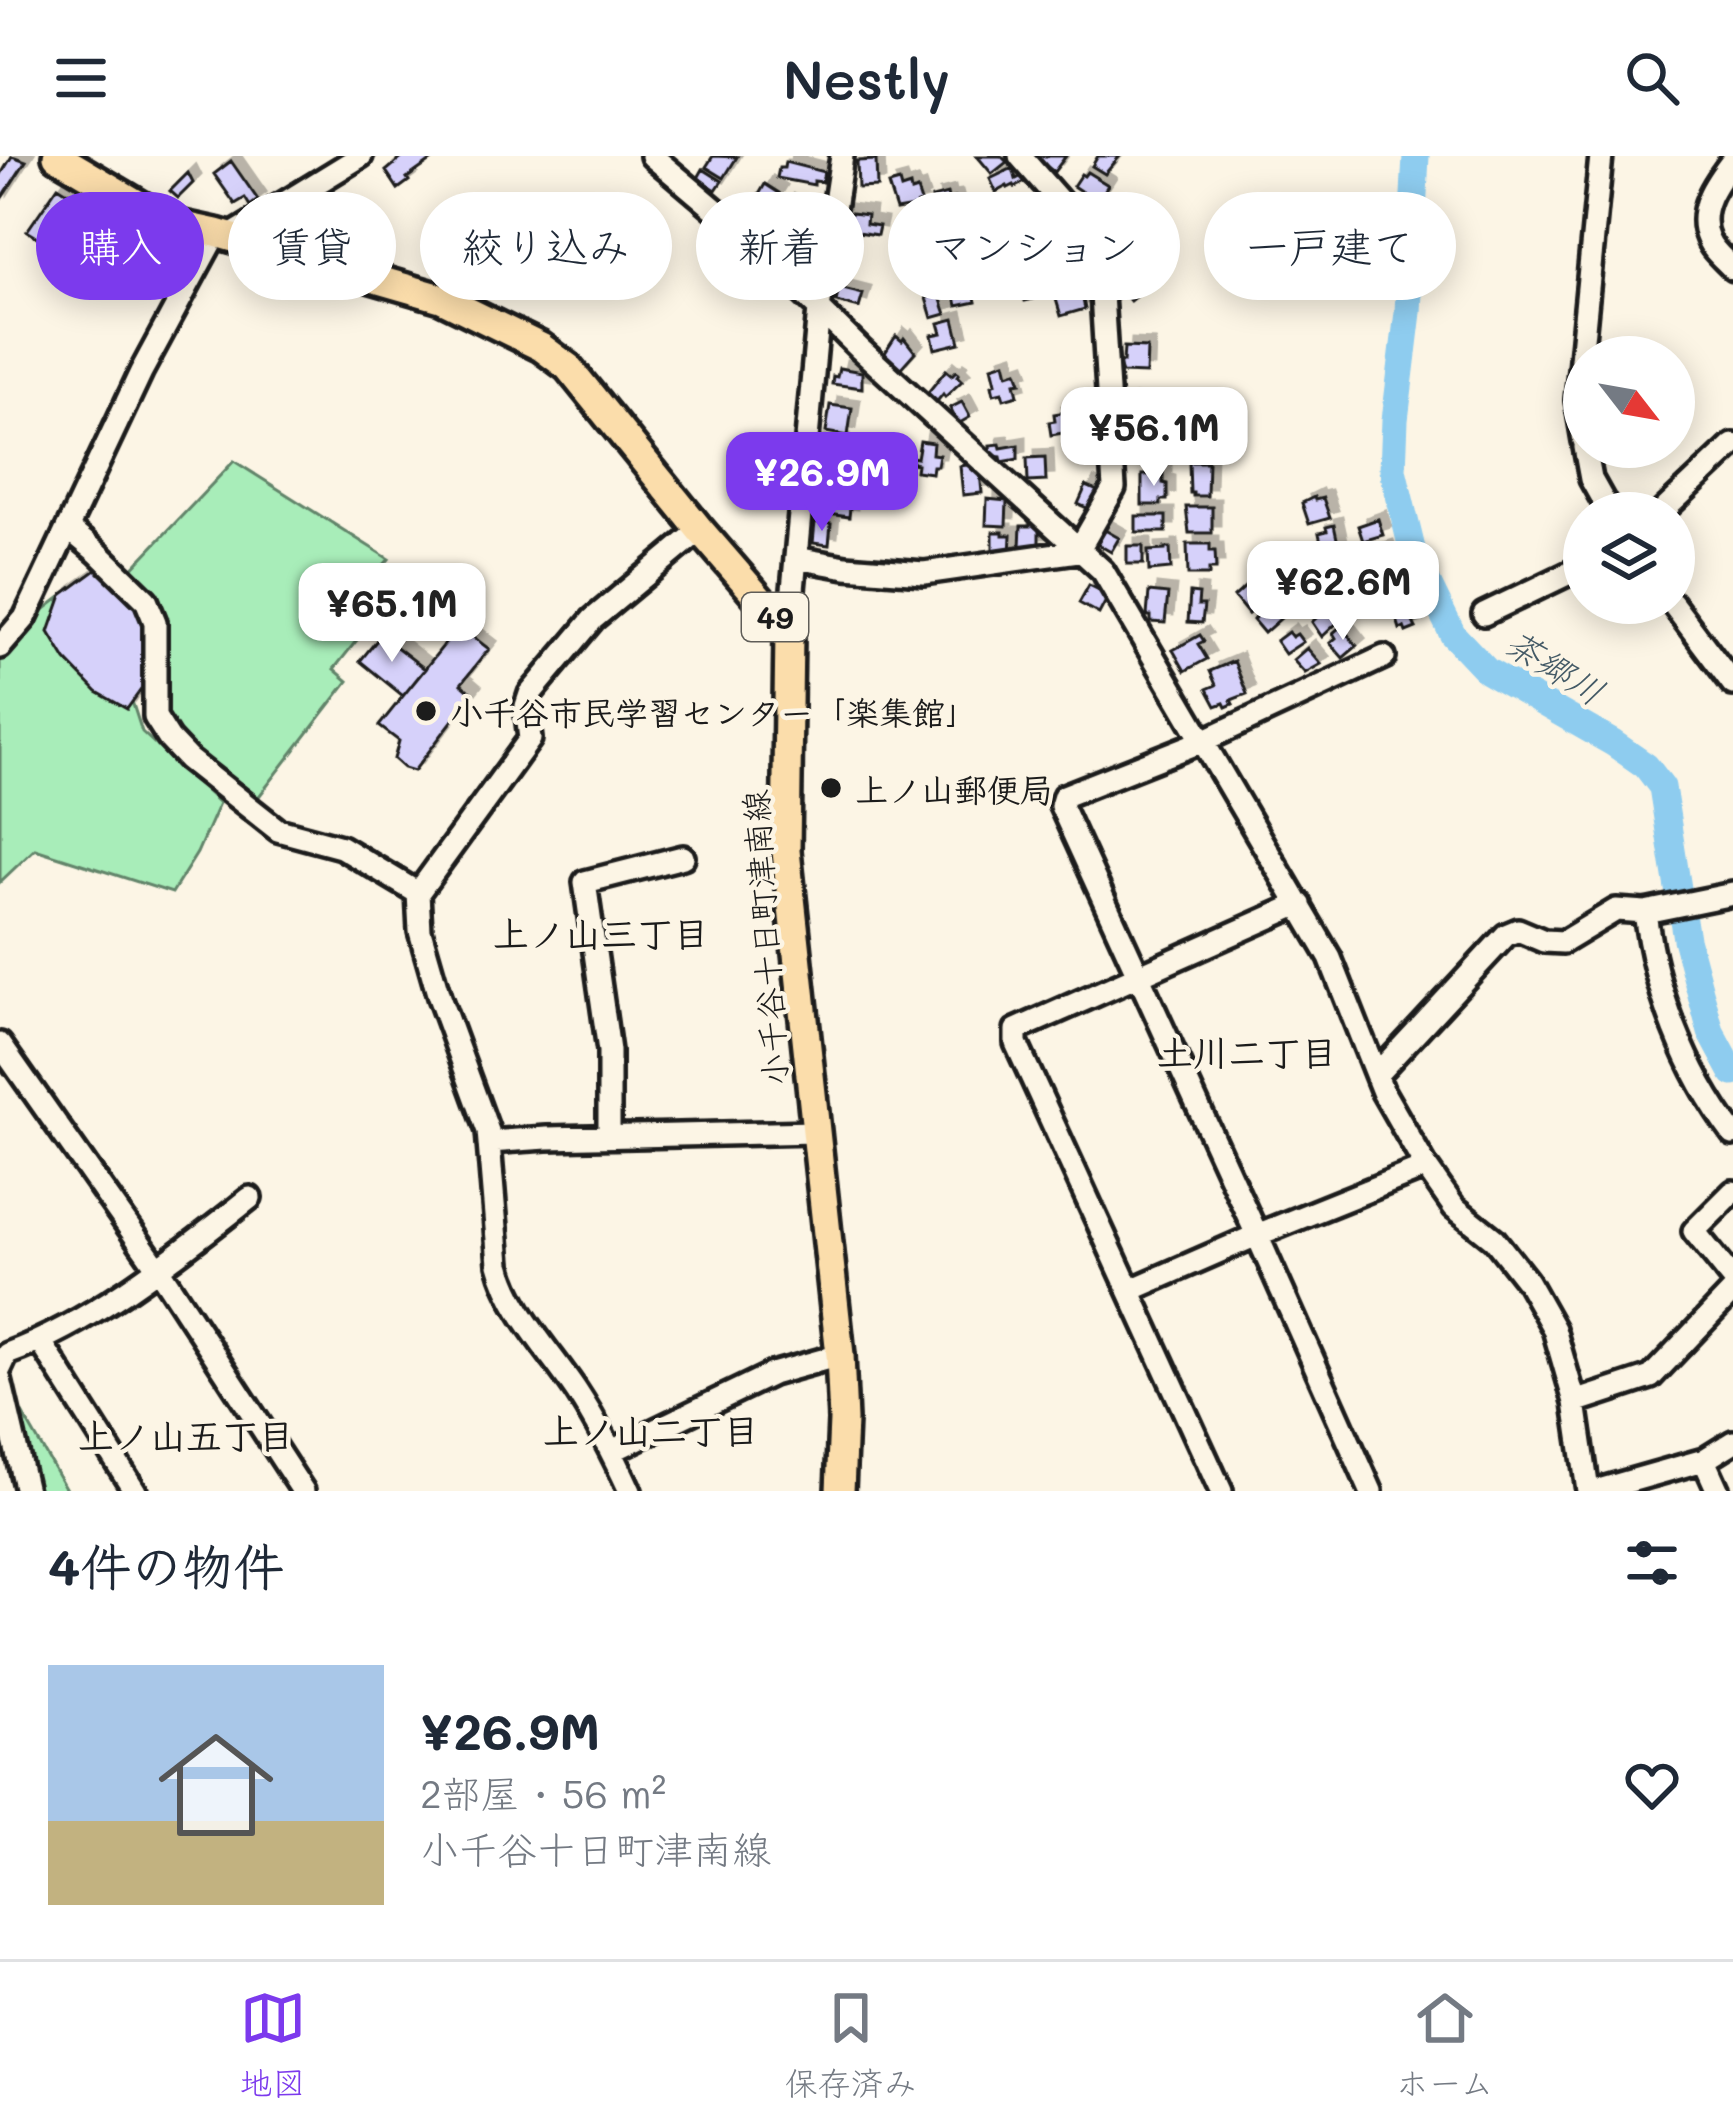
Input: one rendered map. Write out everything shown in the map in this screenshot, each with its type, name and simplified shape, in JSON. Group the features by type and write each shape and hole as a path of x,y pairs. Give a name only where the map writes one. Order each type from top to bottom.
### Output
{"main road":[{"name":"49","path":"57,156 170,223 441,298 541,346 568,367 789,633"},
{"name":"小千谷十日町津南線","path":"789,633 786,851 840,1355 840,1491"}],"street":[{"path":"0,647 25,618 141,372 223,235 361,156"},
{"path":"652,156 736,227 1103,571 1330,958 1383,1092 1426,1167 1454,1207 1494,1239 1527,1282 1554,1329 1575,1402 1592,1491 1704,1460 1733,1442"},
{"path":"789,633 819,309 842,156"},
{"path":"1020,156 1100,246 1114,488 1078,551"},
{"path":"1583,336 1601,156"},
{"path":"1733,160 1708,197 1704,221 1708,240 1733,268"},
{"path":"1683,492 1733,445"},
{"path":"69,529 146,600 155,622 155,717 188,759 278,830 341,847 418,892"},
{"path":"630,1491 574,1388 503,1282 489,1142 420,931 418,892 530,739 526,706 530,694 593,620 700,530"},
{"path":"796,558 846,568 924,573 1078,551"},
{"path":"1484,614 1563,576"},
{"path":"1688,624 1733,684"},
{"path":"1370,1491 1061,806 1064,796 1202,741 1384,657"},
{"path":"609,1137 609,1051 585,882 682,857"},
{"path":"1377,1074 1506,935 1518,930 1544,941 1563,942 1616,910 1645,912 1726,896"},
{"path":"1222,1491 1069,1162 1016,1043 1016,1030 1300,904"},
{"path":"1645,912 1650,950 1674,1026 1694,1071 1733,1134"},
{"path":"0,1044 159,1270 303,1491"},
{"path":"489,1142 816,1132"},
{"path":"1131,1290 1426,1167"},
{"path":"1733,1192 1694,1231 1733,1280"},
{"path":"0,1370 7,1354 41,1342 159,1270 250,1198"},
{"path":"1575,1402 1651,1376 1733,1291"},
{"path":"41,1342 135,1491"},
{"path":"612,1451 772,1374 840,1355"},
{"path":"0,1380 26,1491"},
{"path":"1704,1460 1718,1491"}],"green space":[{"path":"234,461 389,559 335,622 357,640 334,669 348,681 250,808 164,731 123,578"},
{"path":"88,576 120,609 128,689 142,732 219,803 197,853 172,893 35,849 0,882 0,653 24,625"},
{"path":"0,1375 67,1491 28,1491"}],"building":[{"path":"12,156 26,161 0,201 0,176"},
{"path":"404,156 438,156 398,189 386,171"},
{"path":"713,156 737,157 724,178 706,167"},
{"path":"977,156 1001,156 1007,162 992,174"},
{"path":"1066,156 1054,172 1037,159"},
{"path":"1098,156 1120,156 1105,174 1092,166"},
{"path":"876,160 877,187 858,188 857,161"},
{"path":"231,161 252,192 228,194 214,174"},
{"path":"785,162 824,172 822,182 814,181 814,185 777,178"},
{"path":"1013,168 1016,179 1022,176 1025,182 996,192 990,179"},
{"path":"703,169 722,181 716,190 698,178"},
{"path":"1087,172 1108,185 1103,192 1082,192 1073,186"},
{"path":"188,173 193,183 184,192 170,191"},
{"path":"899,182 901,189 910,186 911,192 890,192 888,185"},
{"path":"864,215 866,224 879,226 877,235 864,233"},
{"path":"836,300 861,300 859,308"},
{"path":"927,300 941,300 946,314 932,318"},
{"path":"1056,300 1083,300 1085,309 1061,316"},
{"path":"954,319 960,343 935,349 932,335 942,333 939,323"},
{"path":"896,336 904,338 915,352 899,370 883,356"},
{"path":"1124,347 1147,348 1146,374 1122,373 1118,362 1123,362"},
{"path":"1005,362 1008,374 1017,371 1021,382 1015,383 1018,395 1004,399 1002,392 994,394 992,366"},
{"path":"839,368 862,372 862,388 832,384"},
{"path":"946,370 959,373 962,381 935,404 925,396"},
{"path":"962,402 970,417 958,424 950,408"},
{"path":"1127,403 1147,406 1146,414 1154,415 1150,436 1122,431"},
{"path":"830,405 852,408 848,436 826,432"},
{"path":"1100,410 1100,430 1078,431 1077,411"},
{"path":"1071,411 1069,432 1051,435 1049,422 1055,421 1054,414"},
{"path":"1199,429 1199,438 1208,438 1208,454 1182,455 1186,430"},
{"path":"831,440 854,448 851,472 814,463 817,444 830,446"},
{"path":"920,441 933,443 932,454 939,455 932,473 916,471 917,464 912,463"},
{"path":"1122,441 1136,441 1135,466 1119,465"},
{"path":"990,445 1001,448 1018,445 1018,459 1002,462 1001,457 991,456"},
{"path":"1045,457 1046,481 1028,482 1027,458"},
{"path":"1189,462 1208,462 1207,496 1190,493"},
{"path":"974,464 980,472 982,493 963,495 960,466"},
{"path":"1153,471 1163,471 1167,500 1161,500 1161,505 1142,505 1142,475 1153,475"},
{"path":"822,474 859,477 858,494 821,487"},
{"path":"1086,486 1102,493 1094,511 1078,504"},
{"path":"824,496 851,499 849,517 821,513"},
{"path":"1323,498 1330,518 1309,524 1302,503"},
{"path":"987,499 1007,501 1006,526 986,525"},
{"path":"1186,507 1212,507 1212,533 1189,533"},
{"path":"1136,516 1166,516 1166,532 1136,532"},
{"path":"1378,519 1383,535 1363,541 1358,526"},
{"path":"815,522 831,524 829,545 813,543"},
{"path":"1030,522 1039,526 1039,546 1020,546 1021,526 1030,526"},
{"path":"1334,525 1339,548 1323,552 1319,533"},
{"path":"1105,530 1119,538 1111,552 1097,544"},
{"path":"993,532 1011,535 1010,555 993,551"},
{"path":"1187,544 1210,544 1216,569 1209,569 1209,575 1188,575"},
{"path":"1127,546 1143,546 1143,564 1127,564"},
{"path":"1170,548 1171,569 1149,571 1148,551"},
{"path":"1385,548 1391,566 1369,573 1366,554"},
{"path":"1289,557 1302,573 1281,589 1268,573"},
{"path":"107,562 155,622 155,670 127,709 97,692 66,660 49,632 62,595"},
{"path":"1398,574 1402,593 1382,602 1379,585"},
{"path":"1310,581 1323,597 1303,614 1294,597"},
{"path":"1089,585 1109,595 1099,614 1079,603"},
{"path":"1253,585 1265,599 1248,614 1234,597"},
{"path":"1149,592 1168,594 1165,623 1151,622 1147,616"},
{"path":"1190,593 1199,594 1198,605 1204,605 1202,623 1188,622"},
{"path":"1409,604 1416,628 1406,632 1400,629 1394,610"},
{"path":"1263,607 1275,610 1281,618 1264,633 1253,620"},
{"path":"1327,608 1339,621 1322,637 1312,622"},
{"name":"小千谷市民学習センター「楽集館」","path":"459,626 489,649 461,684 473,694 414,771 404,768 394,759 399,741 379,726"},
{"path":"1341,626 1357,646 1343,658 1330,643"},
{"path":"1288,632 1303,642 1285,654 1276,641"},
{"path":"381,635 425,669 403,696 360,661"},
{"path":"1200,635 1204,641 1198,644 1207,659 1185,671 1173,650"},
{"path":"1307,648 1321,664 1305,673 1293,660"},
{"path":"1234,661 1247,694 1226,707 1224,703 1216,706 1207,689 1216,685 1210,671"}],"waterway":[{"name":"茶郷川","path":"1416,156 1393,470 1413,553 1453,635 1487,671 1613,743 1646,766 1662,787 1686,939 1711,1032 1733,1073"}],"place":[{"name":"小千谷市民学習センター「楽集館」","path":"426,711"},
{"name":"上ノ山郵便局","path":"831,788"}],"district":[{"name":"上ノ山三丁目","path":"601,932"},
{"name":"土川二丁目","path":"1247,1051"},
{"name":"上ノ山二丁目","path":"651,1429"},
{"name":"上ノ山五丁目","path":"186,1434"}]}
